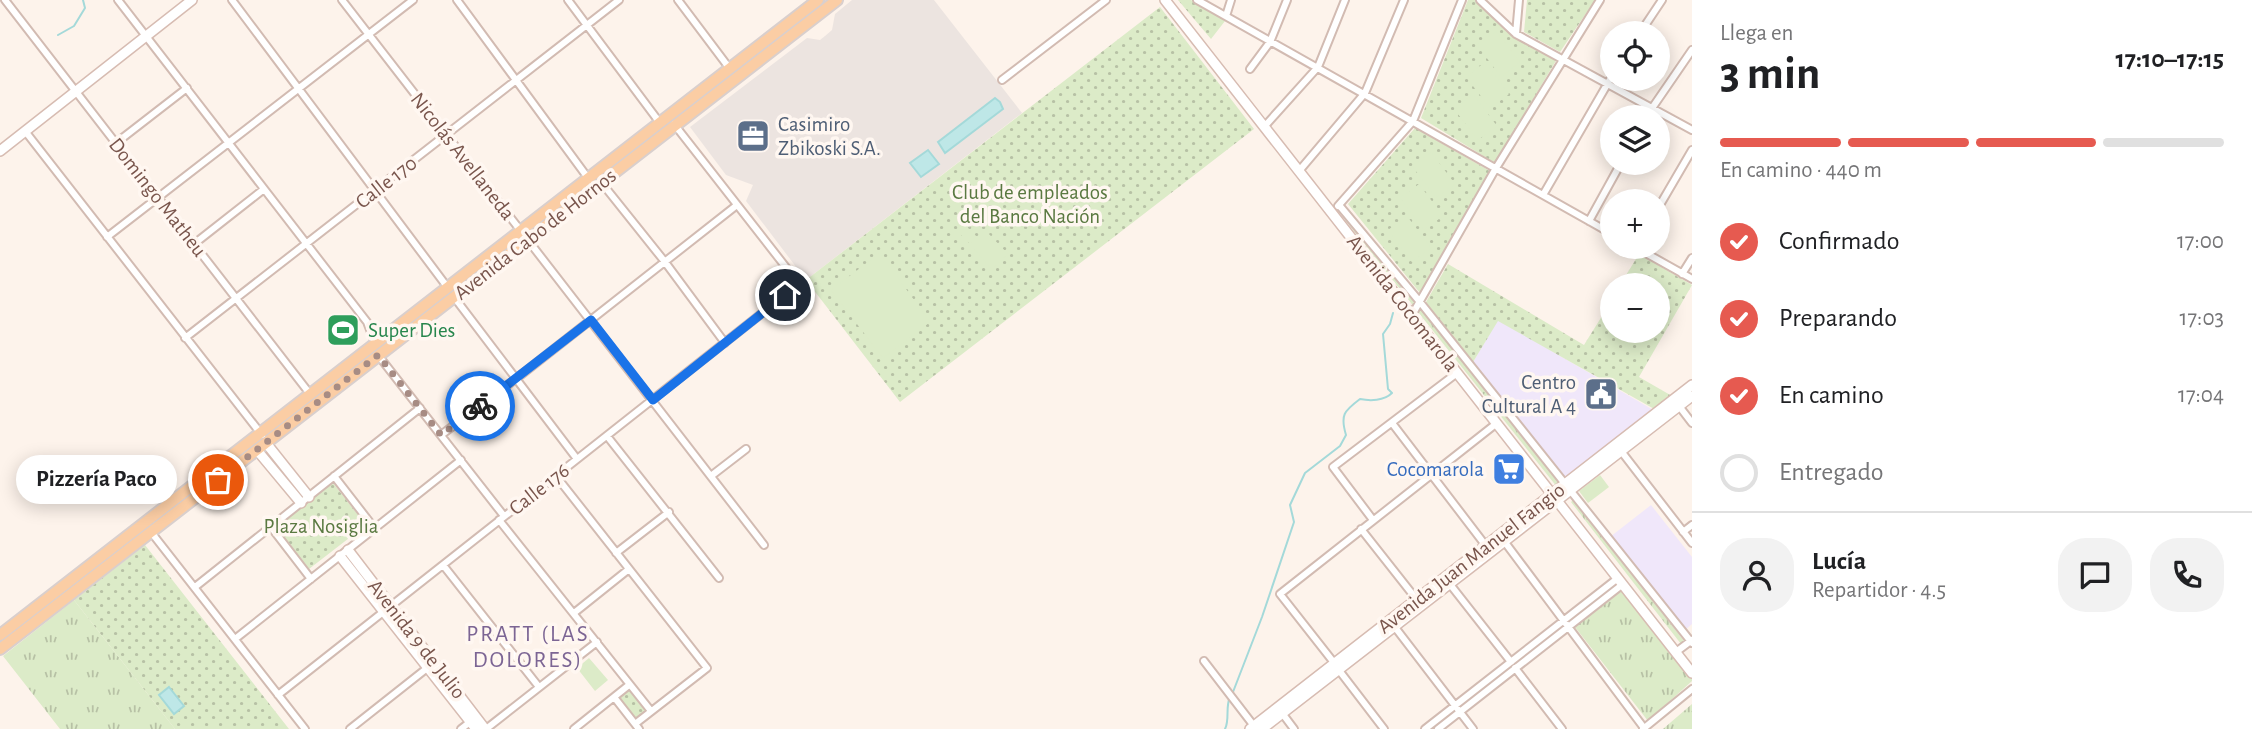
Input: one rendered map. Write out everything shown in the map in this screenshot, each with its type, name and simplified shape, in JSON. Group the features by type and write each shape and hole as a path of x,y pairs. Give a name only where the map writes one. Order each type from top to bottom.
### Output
{"main road":[{"path":"2,145 25,131 192,0"},
{"name":"Avenida Cabo de Hornos","path":"525,235 588,178 730,69 803,5 818,0"},
{"name":"Avenida Cabo de Hornos","path":"0,635 378,355 451,292 525,235 601,182 837,0"},
{"name":"Avenida Cocomarola","path":"1165,0 1692,673"},
{"name":"Avenida Cabo de Hornos","path":"0,649 263,442 310,394 376,343 451,292"},
{"name":"Avenida Juan Manuel Fangio","path":"1255,728 1504,541 1692,385"},
{"name":"Avenida Juan Manuel Fangio","path":"1568,488 1692,396"},
{"path":"263,442 305,500"},
{"name":"Avenida Juan Manuel Fangio","path":"1255,728 1282,713 1417,600 1486,546 1555,498"},
{"name":"Avenida 9 de Julio","path":"344,553 486,729"},
{"name":"Avenida 9 de Julio","path":"431,664 473,725"}],"street":[{"name":"Domingo Matheu","path":"5,0 310,394"},
{"path":"118,0 367,322 378,355 651,711"},
{"path":"232,0 577,459"},
{"name":"Nicolás Avellaneda","path":"342,0 764,545"},
{"path":"107,237 413,0"},
{"path":"457,0 588,178"},
{"path":"441,435 737,205 671,120 660,123 568,0"},
{"name":"Calle 170","path":"185,338 619,0"},
{"path":"678,0 730,69"},
{"path":"1002,80 1106,0"},
{"path":"1197,0 1600,227"},
{"path":"1226,16 1231,0"},
{"path":"1250,69 1270,42 1287,0"},
{"path":"1264,127 1318,67 1345,0"},
{"path":"1299,171 1365,93 1404,0"},
{"path":"1332,213 1413,121 1462,0"},
{"path":"1480,0 1516,34 1600,78"},
{"path":"1516,34 1519,0"},
{"path":"1412,315 1496,168 1600,0"},
{"path":"1648,21 1662,0"},
{"path":"1653,105 1692,50"},
{"path":"116,143 187,88"},
{"path":"1543,195 1602,91"},
{"path":"1623,91 1648,105"},
{"path":"1670,117 1692,130"},
{"path":"25,131 263,442"},
{"path":"1669,189 1692,150"},
{"path":"1589,221 1614,175"},
{"path":"601,182 725,343"},
{"path":"194,244 264,189"},
{"name":"Calle 176","path":"278,695 799,284 737,205"},
{"path":"1339,205 1691,641 1676,652"},
{"path":"1682,274 1692,258"},
{"path":"1656,259 1692,279"},
{"path":"1373,520 1334,467 1457,373"},
{"path":"1679,406 1692,423"},
{"path":"195,587 420,408"},
{"path":"1392,423 1486,546"},
{"path":"1384,729 1280,594 1497,423"},
{"path":"607,436 719,578"},
{"path":"711,476 746,449"},
{"path":"1621,451 1692,543"},
{"path":"235,639 461,460"},
{"path":"334,476 375,529"},
{"path":"556,476 707,667 651,711 637,726 614,697"},
{"path":"617,553 669,512"},
{"path":"1683,532 1692,525"},
{"path":"271,527 312,579"},
{"path":"1361,529 1417,600"},
{"path":"152,531 305,729"},
{"path":"1504,541 1643,728 1692,690"},
{"path":"443,565 539,687"},
{"path":"574,613 629,569"},
{"path":"1425,729 1457,709 1620,581"},
{"path":"1449,583 1562,729"},
{"path":"1394,626 1473,729"},
{"path":"486,729 597,642"},
{"path":"1205,661 1255,728"},
{"path":"350,729 431,664"},
{"path":"573,729 629,685"},
{"path":"1438,729 1457,709"},
{"path":"1282,713 1294,729"},
{"path":"461,729 473,725"}],"shaded area":[{"path":"852,0 934,0 1022,113 806,280 746,201 753,185 726,175 690,127 807,38 820,40 832,30 835,14"},
{"path":"1498,320 1655,411 1567,481 1473,362"},
{"path":"1651,505 1692,557 1692,624 1684,631 1610,537"}],"green space":[{"path":"1178,0 1191,0 1225,21 1211,39"},
{"path":"1468,0 1477,0 1517,39 1557,59 1495,163 1421,118"},
{"path":"1527,0 1595,0 1560,52 1524,32"},
{"name":"Club de empleados del Banco Nación","path":"1160,7 1254,129 900,402 806,280"},
{"path":"1496,31 1520,62 1501,77 1477,45"},
{"path":"1485,62 1509,94 1490,108 1466,77"},
{"path":"1473,94 1497,126 1478,140 1454,109"},
{"path":"1415,128 1490,171 1420,293 1348,204"},
{"path":"1431,152 1455,184 1436,198 1412,166"},
{"path":"1419,184 1443,216 1424,230 1400,198"},
{"path":"1407,216 1431,248 1412,262 1388,230"},
{"path":"1349,218 1561,484 1557,487 1345,220"},
{"path":"964,224 977,237 970,244 957,231"},
{"path":"988,233 1008,254 992,269 973,248"},
{"path":"880,253 930,322 883,358 831,290"},
{"path":"1636,259 1648,259 1692,285 1670,323 1670,273 1627,273"},
{"path":"1448,264 1584,345 1600,319 1600,343 1659,343 1639,377 1672,396 1656,410 1498,321 1473,362 1426,302"},
{"path":"1600,475 1609,487 1588,503 1579,491"},
{"name":"Plaza Nosiglia","path":"333,483 366,525 309,569 276,526"},
{"path":"1574,499 1684,641 1681,644 1571,502"},
{"path":"145,545 289,729 175,729 74,600"},
{"path":"1623,590 1692,678 1692,681 1648,721 1575,627"},
{"path":"74,600 175,729 60,729 3,656"},
{"path":"589,658 608,680 595,691 577,668"},
{"path":"630,689 648,711 636,720 618,698"},
{"path":"1692,704 1692,729 1663,729"}],"water":[{"path":"995,98 1003,109 945,153 938,142"},
{"path":"928,150 939,164 921,177 910,163"},
{"path":"169,687 184,706 174,714 159,695"}],"waterway":[{"path":"58,35 74,26 85,8 83,0"},
{"path":"1233,692 1294,522 1290,505 1305,473 1340,446 1346,435 1343,423 1345,414 1350,407 1360,399 1377,400 1392,393 1388,389 1383,334 1393,313"},
{"path":"1225,729 1230,697"}],"way so far":[{"path":"218,480 378,355 441,435 480,406"}],"place":[{"name":"Casimiro Zbikoski S.A.","path":"753,136"},
{"name":"Super Dies","path":"343,330"},
{"name":"Centro Cultural A 4","path":"1601,394"},
{"name":"Cocomarola","path":"1509,469"},
{"name":"Pizzería Paco","path":"218,480"}],"district":[{"name":"PRATT (LAS DOLORES)","path":"528,646"}],"route":[{"path":"480,406 591,320 653,400 785,295"}]}
